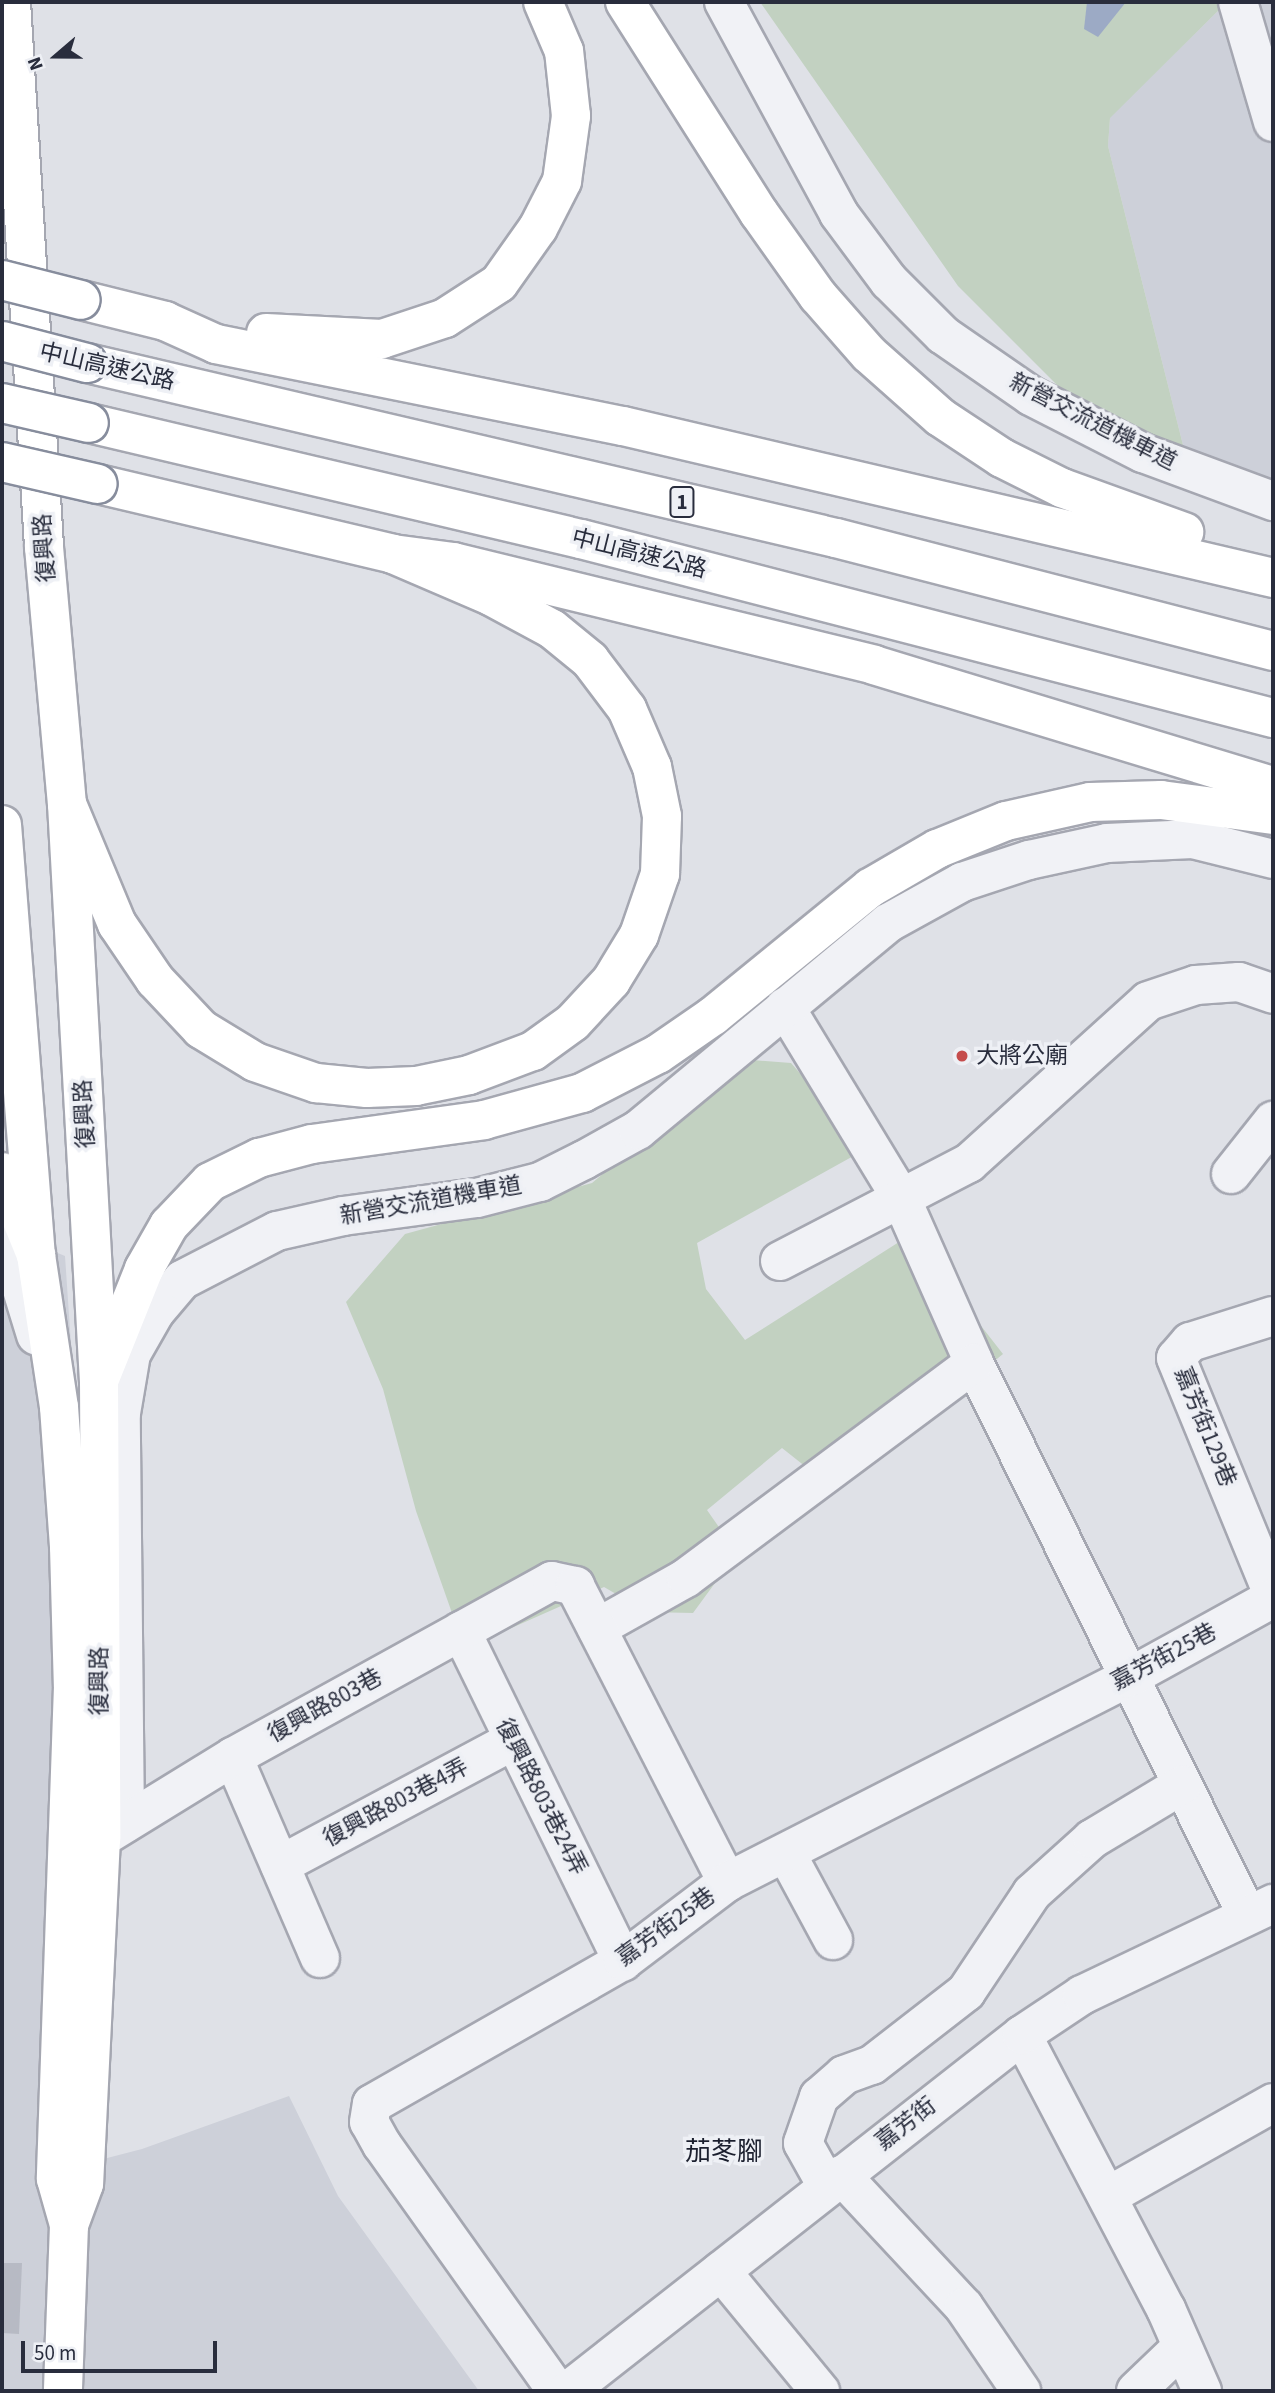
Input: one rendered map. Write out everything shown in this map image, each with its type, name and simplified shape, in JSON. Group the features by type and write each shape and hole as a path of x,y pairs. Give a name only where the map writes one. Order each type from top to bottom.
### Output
{"main road":[{"name":"復興路","path":"11,2 44,547 67,804 99,1381 113,1830 84,2184 69,2225 63,2391"},
{"path":"2,280 165,321 314,338 383,339 445,318 499,283 538,228 562,181 571,116 564,51 543,2"},
{"path":"625,2 759,213 818,296 869,354 940,417 1002,458 1062,488 1136,518 1273,557"},
{"path":"165,321 216,344 623,426 1273,578"},
{"name":"中山高速公路","path":"2,341 836,538 1273,651"},
{"name":"中山高速公路","path":"2,404 581,539 1273,718"},
{"path":"2,462 393,554 453,562 874,665 1273,786"},
{"path":"67,804 117,924 155,980 201,1029 255,1062 316,1083 367,1088 416,1086 469,1075 533,1051 573,1022 611,981 639,936 660,874 662,816 652,767 627,709 590,660 552,629 491,596 393,554"},
{"path":"99,1381 144,1269 169,1225 210,1182 259,1158 312,1144 484,1120 582,1093 658,1054 713,1016 870,888 937,849 1006,821 1101,802 1161,800 1273,815"},
{"name":"復興路","path":"2,825 36,1255 59,1407 73,1686 55,2179 69,2225"},
{"path":"2,1172 36,1255"}],"street":[{"name":"新營交流道機車道","path":"724,2 839,214 889,281 943,335 1031,396 1132,447 1273,500"},
{"path":"1238,2 1273,122"},
{"name":"新營交流道機車道","path":"113,1830 121,1413 131,1354 155,1312 182,1280 277,1231 343,1216 477,1198 540,1182 584,1160 638,1130 888,923 962,882 1029,860 1107,843 1193,839 1273,859"},
{"path":"780,1261 968,1163 1148,1001 1196,985 1228,983 1273,994"},
{"path":"785,1007 901,1198 974,1363 1182,1785 1260,1908"},
{"path":"1231,1174 1273,1121"},
{"path":"2,1238 12,1257 59,1407"},
{"name":"嘉芳街129巷","path":"1273,1316 1190,1342 1176,1358 1273,1597"},
{"path":"727,1882 597,1628 686,1578 974,1363"},
{"name":"復興路803巷","path":"113,1830 233,1757 552,1581 575,1586 597,1628"},
{"name":"嘉芳街25巷","path":"557,2391 369,2122 372,2104 623,1961 727,1882 1128,1678 1273,1597"},
{"name":"復興路803巷24弄","path":"461,1631 512,1741 623,1961"},
{"name":"復興路803巷4弄","path":"280,1864 512,1741"},
{"path":"233,1757 320,1958"},
{"path":"1021,2391 964,2307 834,2181 803,2143 820,2097 844,2075 872,2065 966,1992 1032,1894 1092,1839 1182,1785"},
{"path":"786,1853 833,1940"},
{"name":"嘉芳街","path":"568,2391 1021,2035 1082,1995 1260,1908"},
{"path":"1021,2035 1166,2309 1180,2349 1202,2391"},
{"path":"1108,2196 1273,2103"},
{"path":"721,2271 820,2391"},
{"path":"1136,2391 1180,2349"}],"shaded area":[{"path":"1227,2 1273,2 1273,486 1185,453 1108,146 1110,117"},
{"path":"2,1230 65,1256 86,1566 84,2164 142,2149 289,2096 338,2196 479,2391 2,2391"}],"green space":[{"path":"760,2 1227,2 1110,118 1108,146 1185,453 1069,397 958,286"},
{"path":"740,1059 791,1063 866,1149 697,1243 706,1289 745,1340 910,1235 1003,1354 835,1490 782,1448 707,1510 737,1553 693,1613 647,1612 604,1587 473,1645 452,1613 416,1511 383,1389 346,1302 405,1234 592,1183"}],"water":[{"path":"1087,2 1126,2 1098,37 1084,29"}],"building":[{"path":"2,2263 22,2263 19,2334 2,2333"}],"place":[{"name":"大將公廟","path":"962,1056"}],"district":[{"name":"茄苳腳","path":"724,2152"}]}
